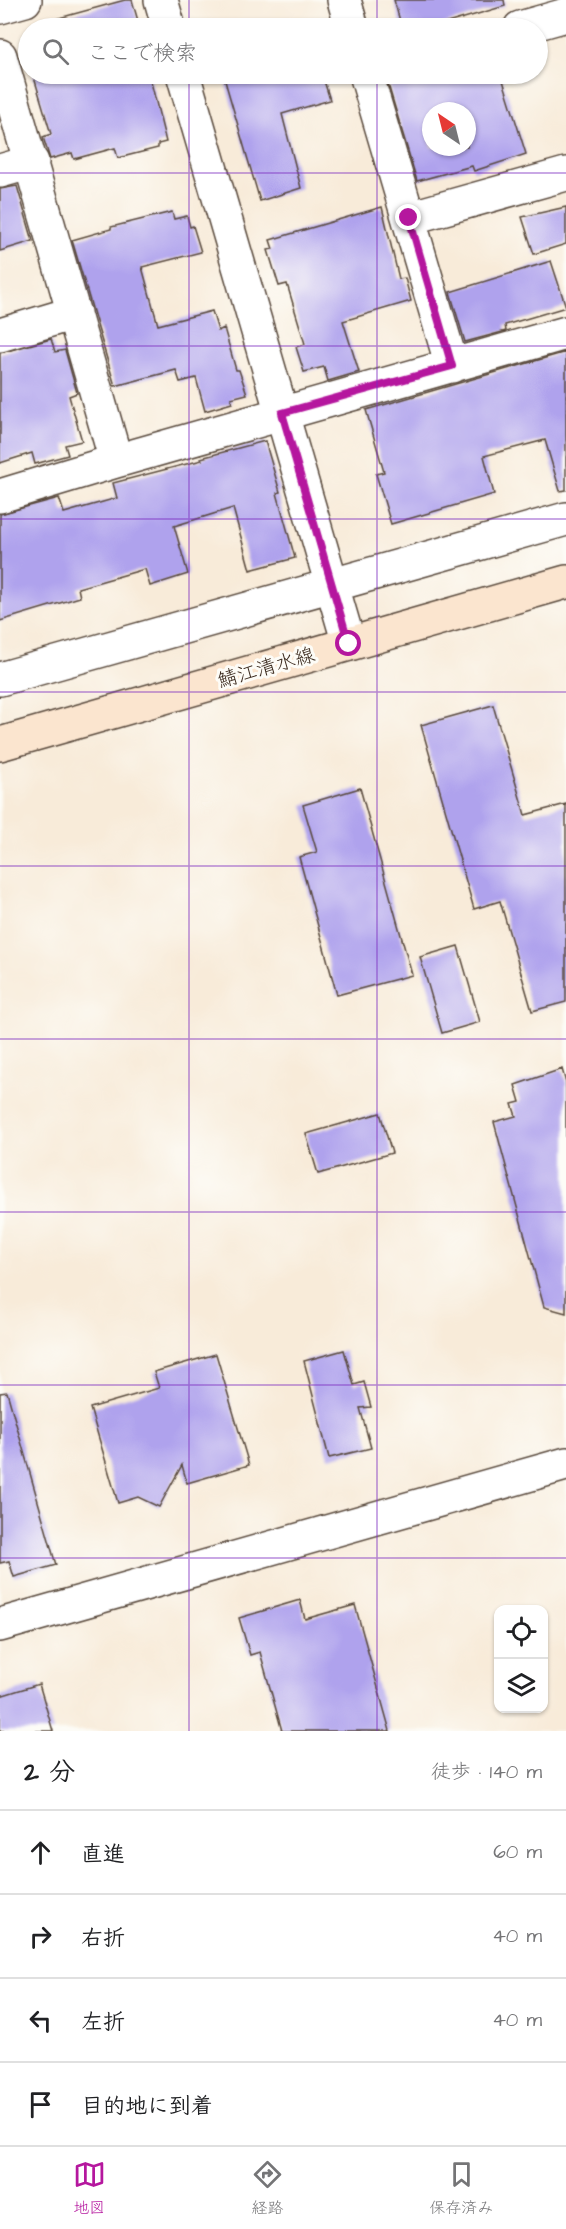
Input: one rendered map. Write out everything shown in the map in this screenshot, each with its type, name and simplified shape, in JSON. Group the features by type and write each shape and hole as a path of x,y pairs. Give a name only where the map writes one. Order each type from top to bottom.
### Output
{"main road":[{"name":"鯖江清水線","path":"0,744 566,582"}],"street":[{"path":"0,7 25,0"},
{"path":"161,0 166,18"},
{"path":"344,0 349,18"},
{"path":"548,20 566,15"},
{"path":"0,56 116,461"},
{"path":"186,84 349,644"},
{"path":"369,84 452,366"},
{"path":"0,171 32,162"},
{"path":"409,218 566,174"},
{"path":"0,335 74,314"},
{"path":"0,496 566,333"},
{"path":"0,679 566,519"},
{"path":"0,1624 566,1464"}],"building":[{"path":"132,0 137,18 59,18"},
{"path":"394,0 504,0 505,6 464,18 399,18"},
{"path":"36,84 152,84 166,142 158,144 158,148 118,158 115,148 74,159 72,153 50,159 43,137 51,134"},
{"path":"226,84 325,84 330,100 282,114 301,188 260,201"},
{"path":"388,84 504,84 526,154 474,171 472,166 417,181"},
{"path":"17,186 33,241 0,251 0,189"},
{"path":"382,207 399,279 405,278 411,301 343,321 359,372 328,381 324,367 304,372 296,347 305,344 287,284 279,286 268,250 273,249 270,240"},
{"path":"566,207 566,244 534,254 522,217"},
{"path":"172,212 174,219 187,216 190,227 193,226 201,252 142,267 158,325 212,311 218,331 224,328 236,370 239,370 247,394 231,398 232,403 205,411 196,378 180,382 176,370 115,386 72,240 111,229 111,227"},
{"path":"551,261 566,307 505,325 506,331 465,342 450,292"},
{"path":"51,339 55,352 65,350 77,393 69,396 82,441 65,445 68,455 35,464 32,453 0,463 0,353"},
{"path":"566,352 566,490 560,491 545,440 484,456 494,494 391,524 376,474 384,472 366,410"},
{"path":"265,441 280,492 277,493 295,558 250,570 233,508 174,526 188,574 150,586 145,569 78,588 80,597 0,621 0,514 59,498 64,513 117,498 113,483"},
{"path":"493,705 525,815 566,804 566,1002 532,1011 500,901 474,909 421,725"},
{"path":"360,788 412,975 337,995 299,857 317,852 303,805"},
{"path":"458,946 480,1022 442,1033 420,957"},
{"path":"562,1069 566,1083 566,1313 544,1307 494,1122 516,1116 512,1104 520,1102 515,1085"},
{"path":"380,1113 392,1153 318,1174 306,1134"},
{"path":"344,1350 354,1385 364,1382 371,1407 360,1408 371,1448 329,1458 304,1361"},
{"path":"216,1354 249,1465 187,1483 182,1465 159,1507 138,1497 118,1503 90,1408 159,1388 154,1372"},
{"path":"7,1392 56,1565 14,1577 9,1561 0,1563 0,1393"},
{"path":"300,1600 305,1619 355,1605 390,1731 282,1731 260,1652 250,1655 239,1618"},
{"path":"39,1684 53,1731 0,1731 0,1696"}],"route":[{"path":"349,644 282,413 452,366 409,218"}]}
